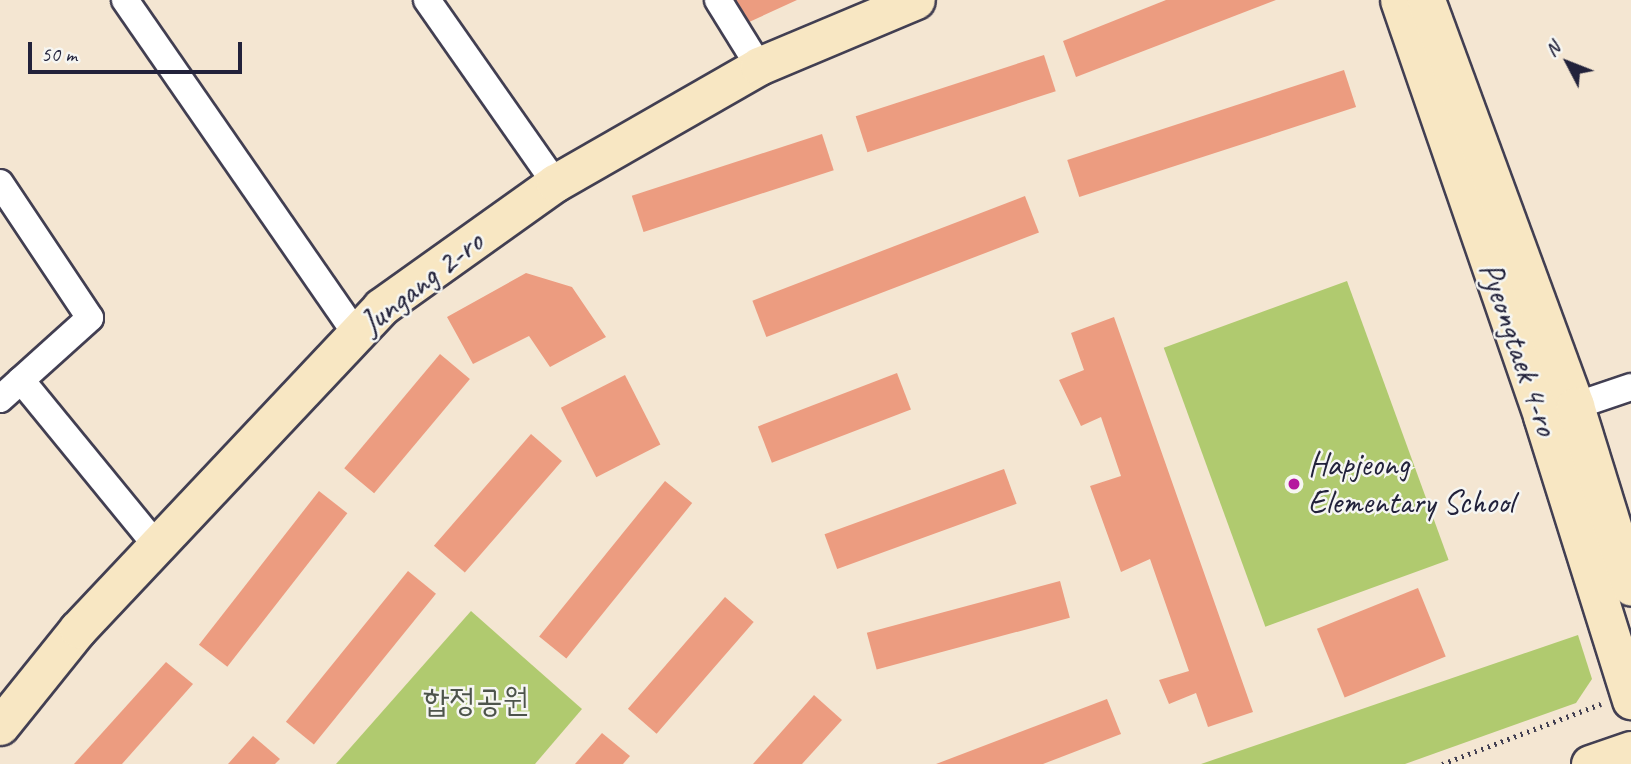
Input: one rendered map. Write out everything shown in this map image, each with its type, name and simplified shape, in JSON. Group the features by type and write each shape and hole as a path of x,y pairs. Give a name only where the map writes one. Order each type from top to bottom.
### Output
{"street":[{"path":"125,0 356,334"},
{"path":"427,0 555,183"},
{"path":"718,0 759,66"},
{"name":"Jungang 2-ro","path":"0,726 157,547 381,307 555,183 759,66 916,0"},
{"name":"Pyeongtaek 4-ro","path":"1399,0 1542,416 1630,696"},
{"name":"Pyeongtaek 4-ro","path":"1426,0 1575,406 1631,587"},
{"path":"0,183 90,318 0,399"},
{"path":"21,380 157,547"},
{"path":"1575,406 1631,387"},
{"path":"1590,764 1631,750"}],"path":[{"path":"1442,764 1630,696"}],"green space":[{"path":"1347,281 1449,560 1265,627 1164,348"},
{"name":"합정공원","path":"471,611 582,709 535,764 336,764"},
{"path":"1578,635 1592,679 1576,703 1405,764 1201,764"}],"building":[{"path":"732,0 797,0 747,23"},
{"path":"1166,0 1276,0 1076,77 1063,41"},
{"path":"1044,55 1056,91 867,152 856,116"},
{"path":"1344,70 1356,107 1079,197 1067,160"},
{"path":"822,134 834,170 644,232 632,196"},
{"path":"1025,196 1039,232 766,337 752,301"},
{"path":"526,273 572,287 606,337 550,367 529,336 473,364 447,317"},
{"path":"1114,317 1253,712 1208,727 1196,693 1169,704 1159,680 1189,671 1150,559 1121,572 1090,486 1121,476 1101,417 1081,426 1059,380 1084,370 1071,333"},
{"path":"440,354 470,379 374,493 344,468"},
{"path":"897,373 911,409 772,463 758,426"},
{"path":"625,375 660,444 596,477 561,408"},
{"path":"531,434 562,461 465,573 434,546"},
{"path":"1004,469 1017,504 837,569 825,534"},
{"path":"665,481 692,503 566,658 539,636"},
{"path":"319,491 347,513 227,667 199,645"},
{"path":"408,571 436,594 314,744 286,722"},
{"path":"1060,581 1070,618 877,669 867,633"},
{"path":"1418,588 1446,657 1345,697 1317,629"},
{"path":"725,597 754,622 657,734 628,709"},
{"path":"166,662 193,684 122,764 74,764"},
{"path":"814,695 842,720 802,764 753,764"},
{"path":"1107,699 1121,734 1043,764 936,764"},
{"path":"602,733 630,756 623,764 575,764"},
{"path":"253,736 280,759 275,764 228,764"}],"place":[{"name":"Hapjeong Elementary School","path":"1294,484"}]}
